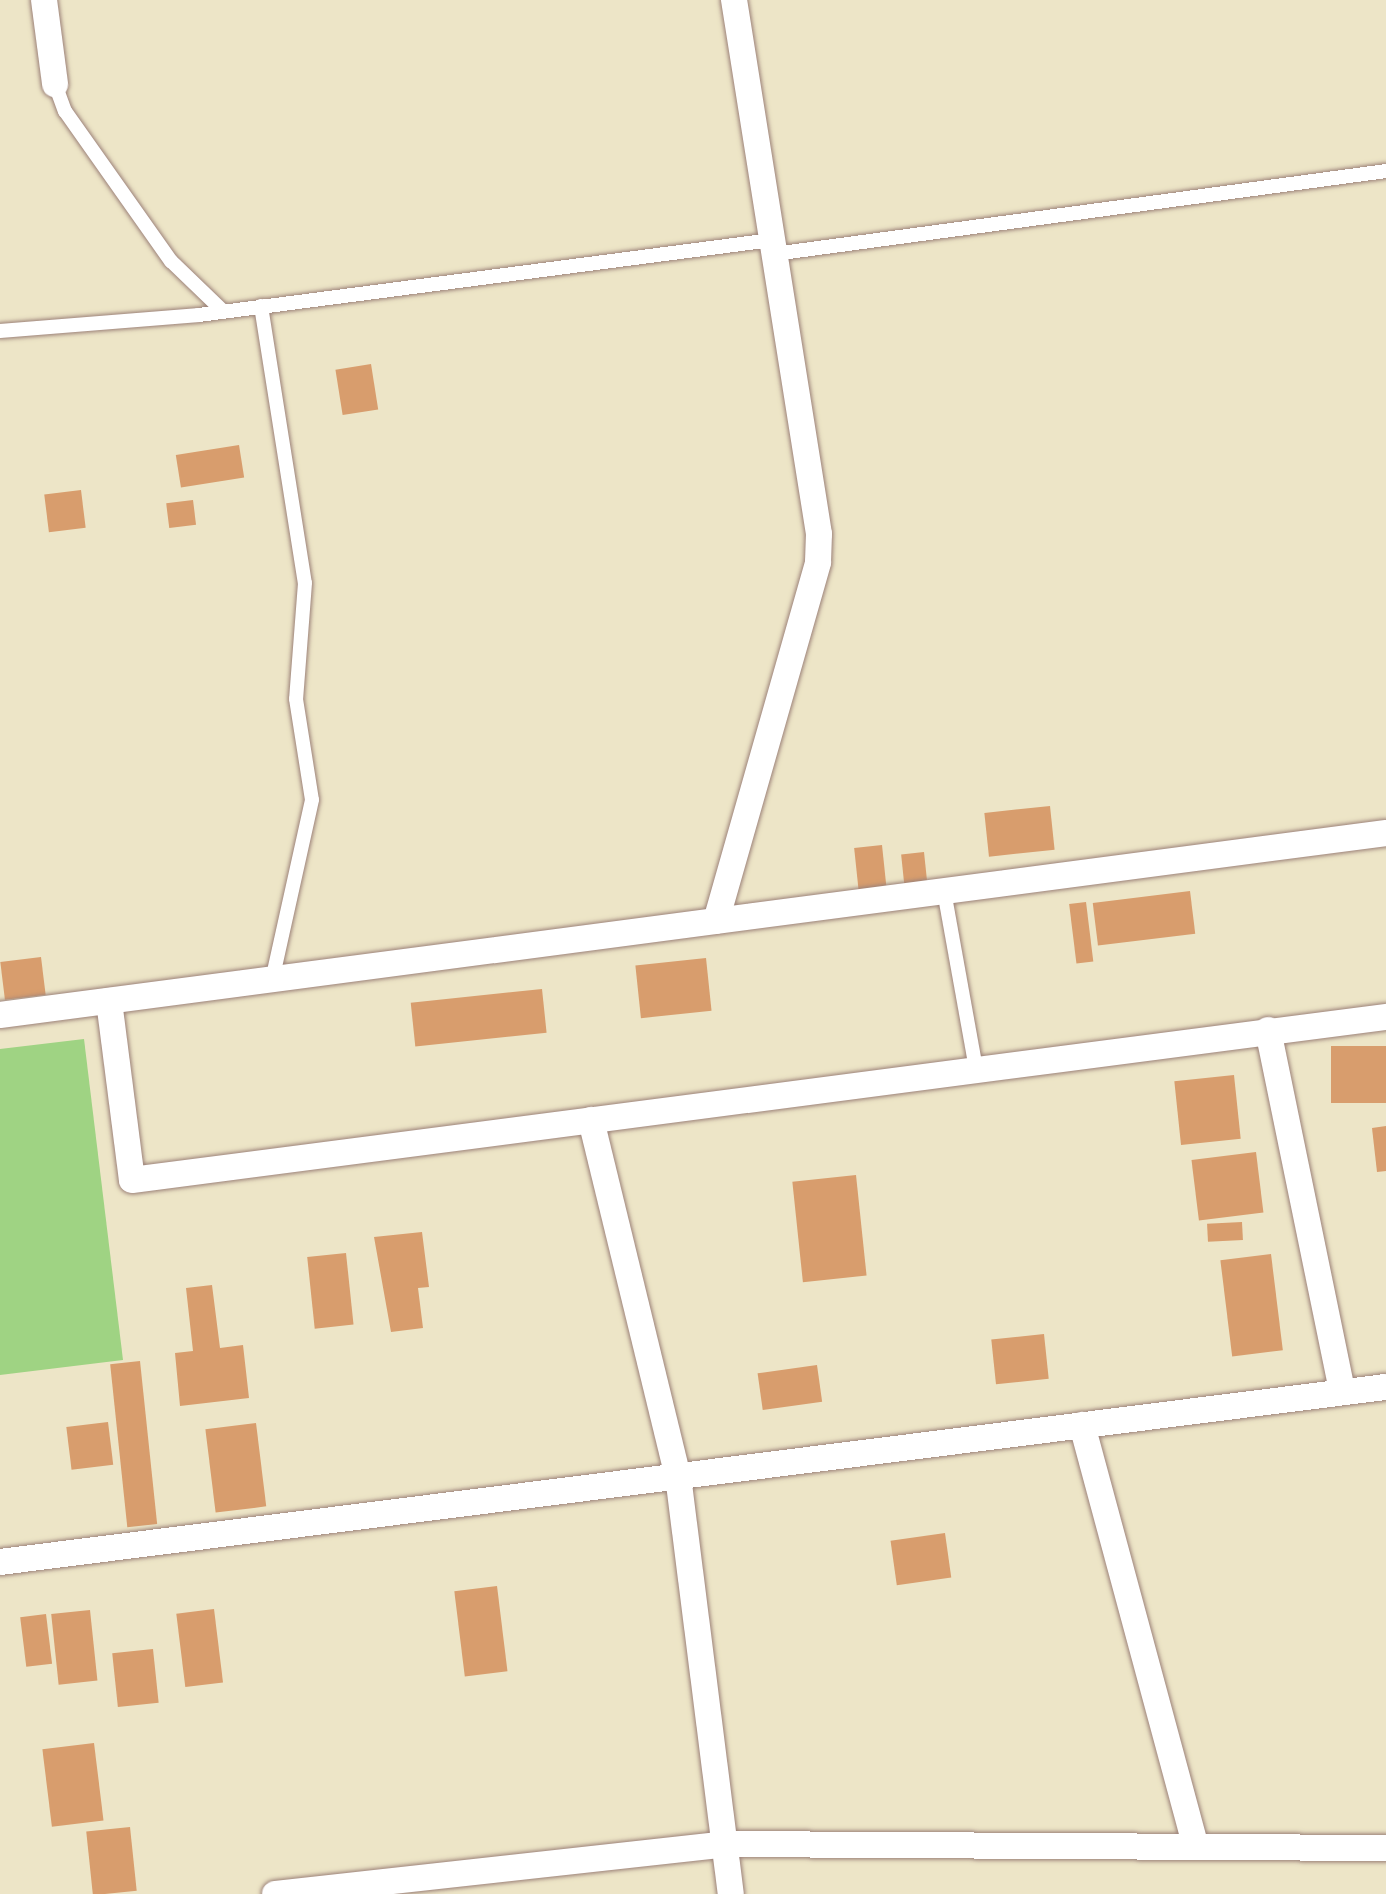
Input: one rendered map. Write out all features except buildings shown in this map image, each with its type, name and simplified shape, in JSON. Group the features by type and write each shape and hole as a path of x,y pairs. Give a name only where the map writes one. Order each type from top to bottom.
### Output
{"street":[{"path":"44,0 55,84"},
{"path":"716,921 818,562 734,0"},
{"path":"0,1015 1386,833"},
{"path":"109,1001 132,1180 1268,1030 1386,1017"},
{"path":"1268,1030 1342,1392"},
{"path":"591,1120 678,1476 731,1894"},
{"path":"0,1562 1386,1387"},
{"path":"1082,1425 1195,1844"},
{"path":"275,1894 726,1844 1195,1844 1386,1848"}],"lane":[{"path":"55,84 65,111 171,261 223,311"},
{"path":"0,331 223,311 773,247 1386,171"},
{"path":"261,306 305,583 296,699 312,800 272,980"},
{"path":"944,891 976,1069"}],"green space":[{"path":"84,1039 123,1360 0,1375 0,1049"}]}
